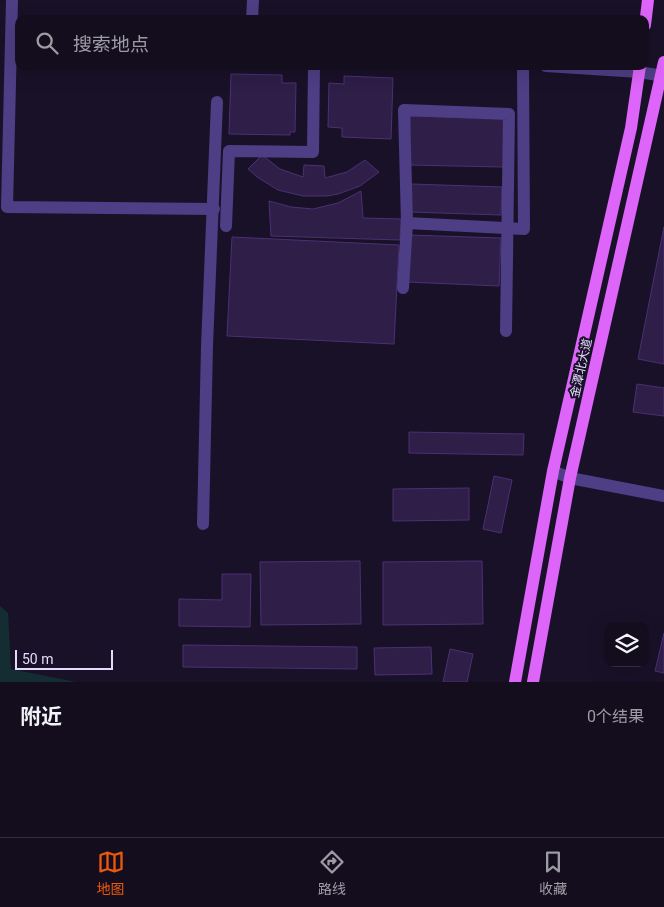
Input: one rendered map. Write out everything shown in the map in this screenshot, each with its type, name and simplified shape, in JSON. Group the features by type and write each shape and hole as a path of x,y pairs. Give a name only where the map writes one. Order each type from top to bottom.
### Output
{"main road":[{"path":"646,15 648,0"},
{"name":"金潭北大道","path":"533,682 570,478 663,76 664,62"},
{"name":"金潭北大道","path":"515,682 553,471 630,128 640,70"}],"street":[{"path":"12,0 7,208 214,209"},
{"path":"252,15 253,0"},
{"path":"226,226 229,151 313,152 314,70"},
{"path":"407,223 524,229 523,70"},
{"path":"643,70 663,76"},
{"path":"203,524 207,346 217,102"},
{"path":"403,288 407,223 404,110 509,114 506,331"},
{"path":"553,471 570,478 664,496"}],"green space":[{"path":"0,606 8,613 11,669 76,682 0,682"}],"building":[{"path":"231,74 282,75 282,83 296,83 295,132 290,132 290,135 229,134"},
{"path":"344,76 393,78 391,139 342,137 342,128 328,127 329,83 344,84"},
{"path":"410,116 505,118 503,167 409,165"},
{"path":"262,155 280,169 303,177 304,165 324,166 325,178 347,172 365,160 379,172 360,186 338,194 303,196 278,190 248,169"},
{"path":"411,184 502,187 501,215 410,212"},
{"path":"361,191 363,218 401,219 400,240 271,236 269,201 291,207 313,209 338,203"},
{"path":"664,227 664,364 638,359"},
{"path":"409,235 501,238 499,286 407,282"},
{"path":"232,237 399,245 394,344 227,336"},
{"path":"637,384 664,388 664,416 633,412"},
{"path":"409,432 524,434 523,455 409,453"},
{"path":"494,476 512,480 501,533 483,529"},
{"path":"469,488 469,520 393,521 393,489"},
{"path":"360,561 361,624 261,625 260,562"},
{"path":"482,561 483,624 383,625 383,562"},
{"path":"222,574 251,574 250,627 179,626 179,599 222,600"},
{"path":"664,633 664,673 655,671"},
{"path":"183,645 357,647 357,669 183,667"},
{"path":"431,647 432,674 375,675 374,648"},
{"path":"450,649 473,654 467,682 443,682"}]}
